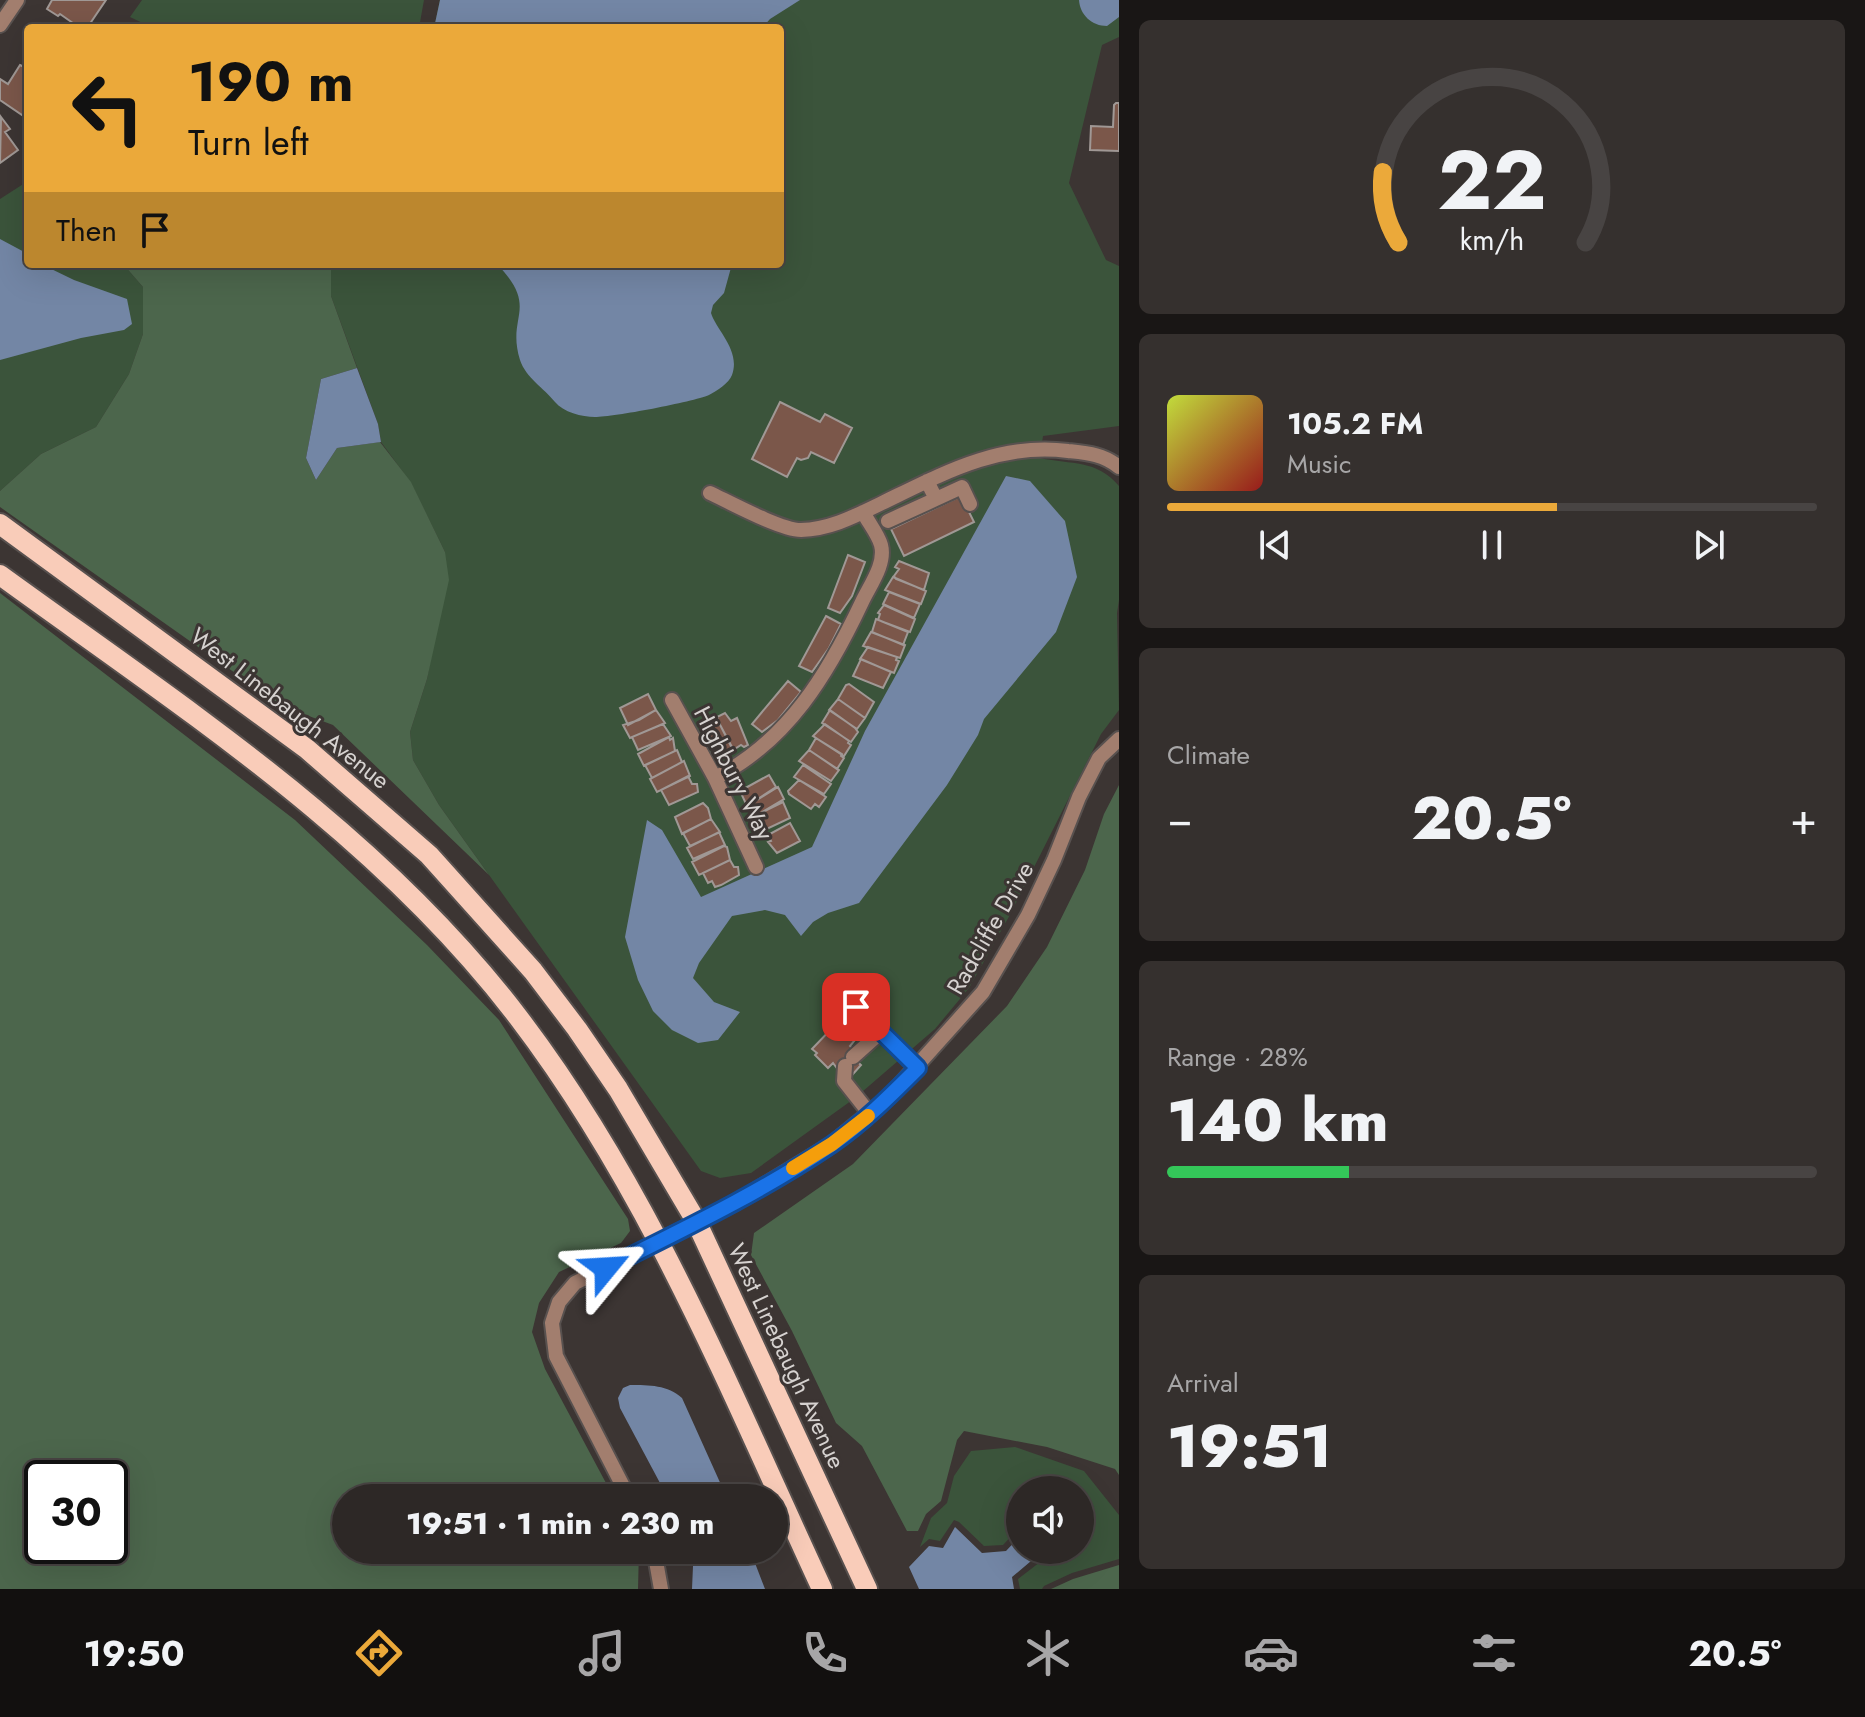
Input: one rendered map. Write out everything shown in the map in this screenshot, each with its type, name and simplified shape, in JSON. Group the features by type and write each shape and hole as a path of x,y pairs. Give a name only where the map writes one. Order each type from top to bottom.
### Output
{"main road":[{"name":"West Linebaugh Avenue","path":"0,524 307,749 429,855 496,927 577,1029 650,1139 696,1221 867,1589"},
{"path":"0,575 291,788 344,833 457,946 517,1015 585,1112 660,1241 822,1589"}],"street":[{"path":"0,25 17,0"},
{"path":"710,493 797,530 829,528 972,461 1013,450 1059,450 1097,455 1119,467"},
{"path":"927,481 936,499"},
{"path":"888,521 962,487 970,504"},
{"path":"715,778 741,765 802,707 840,648 881,563 881,544 863,512"},
{"name":"Highbury Way","path":"672,700 715,778 756,867"},
{"name":"Radcliffe Drive","path":"622,1484 556,1356 552,1323 559,1302 575,1283 735,1203 832,1144 870,1114 918,1068 983,992 1028,915 1099,758 1119,739"},
{"path":"856,1007 918,1068"},
{"path":"870,1114 844,1081 849,1062 881,1032"},
{"path":"657,1564 661,1589"}],"green space":[{"path":"142,0 424,0 420,24 145,24 130,17"},
{"path":"440,0 1119,0 1119,37 1102,45 1069,183 1106,260 1119,266 1119,426 1043,436 1040,458 1092,467 1119,486 1119,710 1101,734 1011,913 969,988 935,1029 855,1098 751,1173 720,1178 701,1171 439,805 413,760 410,732 427,679 445,552 411,483 381,442 378,424 331,296 331,268 784,268 784,24 435,24"},
{"path":"24,184 24,268 126,268 143,287 143,334 129,374 96,427 41,454 0,491 0,199"},
{"path":"126,268 331,268 331,296 357,368 321,379 306,458 316,480 337,448 380,442 411,482 445,552 449,580 427,679 410,732 413,760 439,805 489,875 333,725 282,706 0,507 0,491 41,454 96,427 129,374 143,334 143,287"},
{"path":"0,593 295,820 427,945 499,1020 628,1219 630,1231 621,1243 559,1272 539,1303 532,1332 545,1369 607,1484 332,1484 332,1564 639,1564 638,1589 0,1589"},
{"path":"1119,785 1119,1475 1115,1469 1047,1447 964,1431 957,1440 941,1501 926,1514 918,1531 907,1531 862,1446 836,1423 751,1255 754,1233 853,1164 1007,1006 1047,947 1085,870 1104,814"},
{"path":"1015,1447 1084,1471 1088,1476 1006,1476 1006,1542 1003,1545 984,1546 954,1520 940,1541 929,1539 920,1547 931,1518 947,1503 954,1476 971,1451"},
{"path":"1094,1484 1119,1515 1119,1559 1072,1573 1042,1589 1020,1589 1018,1579 1038,1564 1094,1564"},
{"path":"1119,1565 1119,1589 1051,1589 1073,1579"}],"water":[{"path":"440,0 800,0 766,24 435,24"},
{"path":"1079,0 1119,0 1119,17 1107,26 1096,24 1084,15"},
{"path":"0,239 24,252 24,268 49,268 127,299 132,324 124,330 0,360"},
{"path":"500,268 731,268 724,293 713,305 711,313 731,349 732,375 726,384 709,395 670,405 595,417 568,411 558,406 531,378 520,360 517,345 519,302 510,279"},
{"path":"357,368 378,424 381,442 337,448 316,480 306,458 321,379"},
{"path":"1006,476 1030,481 1065,521 1077,577 1056,632 984,719 978,735 947,785 859,903 828,913 813,922 801,936 785,915 765,910 732,916 699,963 693,978 714,1002 740,1012 718,1040 698,1043 672,1030 653,1011 638,980 625,937 647,820 662,830 701,897 812,847 865,731"},
{"path":"630,1385 664,1388 682,1398 721,1484 661,1484 620,1408 618,1398 623,1388"},
{"path":"955,1527 982,1553 1006,1551 1006,1564 1027,1564 1012,1577 1014,1589 919,1589 909,1567 929,1546 943,1548"},
{"path":"755,1564 765,1589 692,1589 693,1566"}],"building":[{"path":"52,0 106,0 90,24 74,24 47,9"},
{"path":"20,65 24,67 24,116 0,100 0,79 8,84"},
{"path":"1116,103 1119,103 1119,151 1090,150 1091,126 1113,127"},
{"path":"1,117 10,129 5,132 18,150 0,163"},
{"path":"780,402 820,422 825,414 852,428 834,463 811,452 808,458 797,458 787,477 752,459"},
{"path":"961,496 974,522 904,556 891,529"},
{"path":"848,555 865,562 852,596 840,613 828,608"},
{"path":"899,561 929,573 924,590 896,579 894,576 899,569 895,567"},
{"path":"893,577 926,591 921,604 885,590"},
{"path":"889,592 920,604 914,618 883,604"},
{"path":"884,605 915,619 910,632 878,620 878,613"},
{"path":"826,616 841,624 812,672 799,666"},
{"path":"876,619 908,632 903,645 872,632"},
{"path":"871,632 905,645 900,658 863,646"},
{"path":"868,647 897,657 899,661 894,673 860,659"},
{"path":"861,659 891,672 883,688 853,676"},
{"path":"788,681 801,692 778,720 762,732 752,724"},
{"path":"849,684 874,702 865,718 838,699"},
{"path":"648,694 656,710 628,725 620,708"},
{"path":"838,699 865,718 857,729 829,710"},
{"path":"656,710 665,723 630,738 623,725"},
{"path":"830,710 858,732 851,742 822,723"},
{"path":"725,713 731,721 737,718 748,745 733,750 717,717"},
{"path":"718,721 733,749 724,752 720,759 702,729"},
{"path":"663,724 671,736 638,750 632,737"},
{"path":"825,724 849,741 851,745 844,756 813,736"},
{"path":"669,737 670,740 673,738 675,751 644,766 638,754"},
{"path":"816,738 842,754 844,758 837,769 809,750"},
{"path":"677,750 682,762 652,778 645,765"},
{"path":"809,750 839,770 831,781 799,761"},
{"path":"684,761 690,776 657,792 650,779"},
{"path":"803,765 831,784 824,794 794,777"},
{"path":"769,775 776,787 747,806 740,791"},
{"path":"688,776 692,784 697,784 698,792 669,805 661,790"},
{"path":"799,780 826,797 819,807 815,804 811,809 789,794 788,791"},
{"path":"778,787 784,799 754,817 749,805"},
{"path":"783,802 790,818 760,832 755,816"},
{"path":"703,803 711,819 682,834 675,817"},
{"path":"711,819 720,832 690,846 683,833"},
{"path":"790,823 800,841 777,853 768,842 771,841 768,835"},
{"path":"719,832 725,845 693,859 687,848"},
{"path":"724,846 730,860 699,875 692,862"},
{"path":"730,860 734,867 738,867 739,875 715,887 712,881 708,883 703,873"},
{"path":"835,1025 855,1040 849,1054 861,1065 853,1074 841,1062 836,1067 833,1063 828,1068 812,1049"}],"slow traffic":[{"path":"793,1168 832,1144 868,1116"}],"route":[{"path":"606,1268 735,1203 832,1144 870,1114 918,1068 856,1007"}]}
